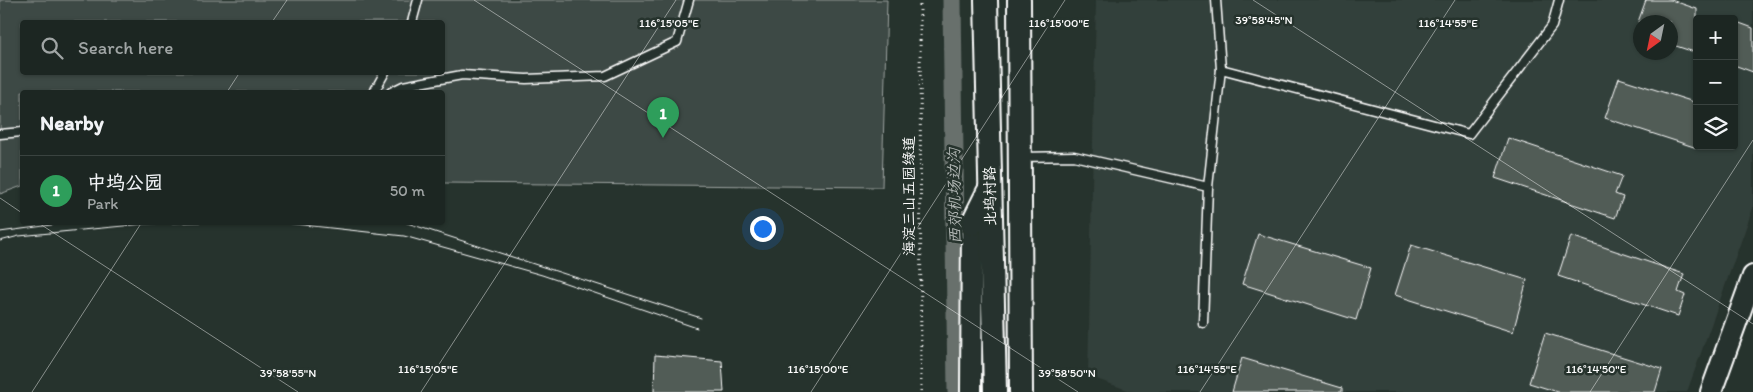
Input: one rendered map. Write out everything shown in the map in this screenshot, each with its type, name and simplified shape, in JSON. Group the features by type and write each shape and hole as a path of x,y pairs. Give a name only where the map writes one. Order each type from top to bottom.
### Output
{"main road":[{"name":"北坞村路","path":"986,0 995,392"},
{"name":"北坞村路","path":"1019,0 1022,392"},
{"path":"972,224 990,189"}],"street":[{"name":"北坞村路","path":"971,392 972,224"},
{"path":"1711,392 1753,276"}],"lane":[{"path":"413,20 418,0"},
{"path":"395,90 404,86 462,75 526,78 605,76 677,42 689,0"},
{"path":"1203,323 1208,187 1221,70 1216,0"},
{"path":"1221,70 1469,134 1552,26 1560,0"},
{"path":"375,90 383,75"},
{"path":"0,134 20,132"},
{"path":"1020,157 1074,156 1208,187"}],"path":[{"name":"海淀三山五园绿道","path":"920,0 921,392"}],"shaded area":[{"path":"0,0 887,0 882,187 445,183 445,90 20,90 20,187 0,194"},
{"path":"1096,0 1753,0 1753,208 1687,392 1133,392 1088,376"}],"building":[{"path":"1646,0 1671,0 1697,9 1697,15 1693,15 1693,52 1678,47 1678,15 1641,15"},
{"path":"1738,22 1753,28 1753,72 1738,66"},
{"path":"1619,78 1693,102 1693,147 1605,118"},
{"path":"1508,138 1622,176 1615,194 1623,197 1615,218 1495,178"},
{"path":"1258,234 1371,268 1356,320 1242,284"},
{"path":"1571,236 1684,274 1678,292 1685,295 1678,316 1558,276"},
{"path":"1411,245 1527,280 1513,332 1395,295"},
{"path":"1545,333 1662,369 1655,392 1558,392 1529,383"},
{"path":"655,355 722,361 724,392 654,392"},
{"path":"1242,358 1342,388 1342,392 1232,392"}],"waterway":[{"name":"西郊机场边沟","path":"952,0 957,392"}],"tram line":[{"path":"0,232 51,225"},
{"path":"0,241 19,236 134,225"},
{"path":"303,225 404,236 542,275 697,328"},
{"path":"413,225 701,318"}],"place":[{"name":"中坞公园","path":"663,138"}]}
